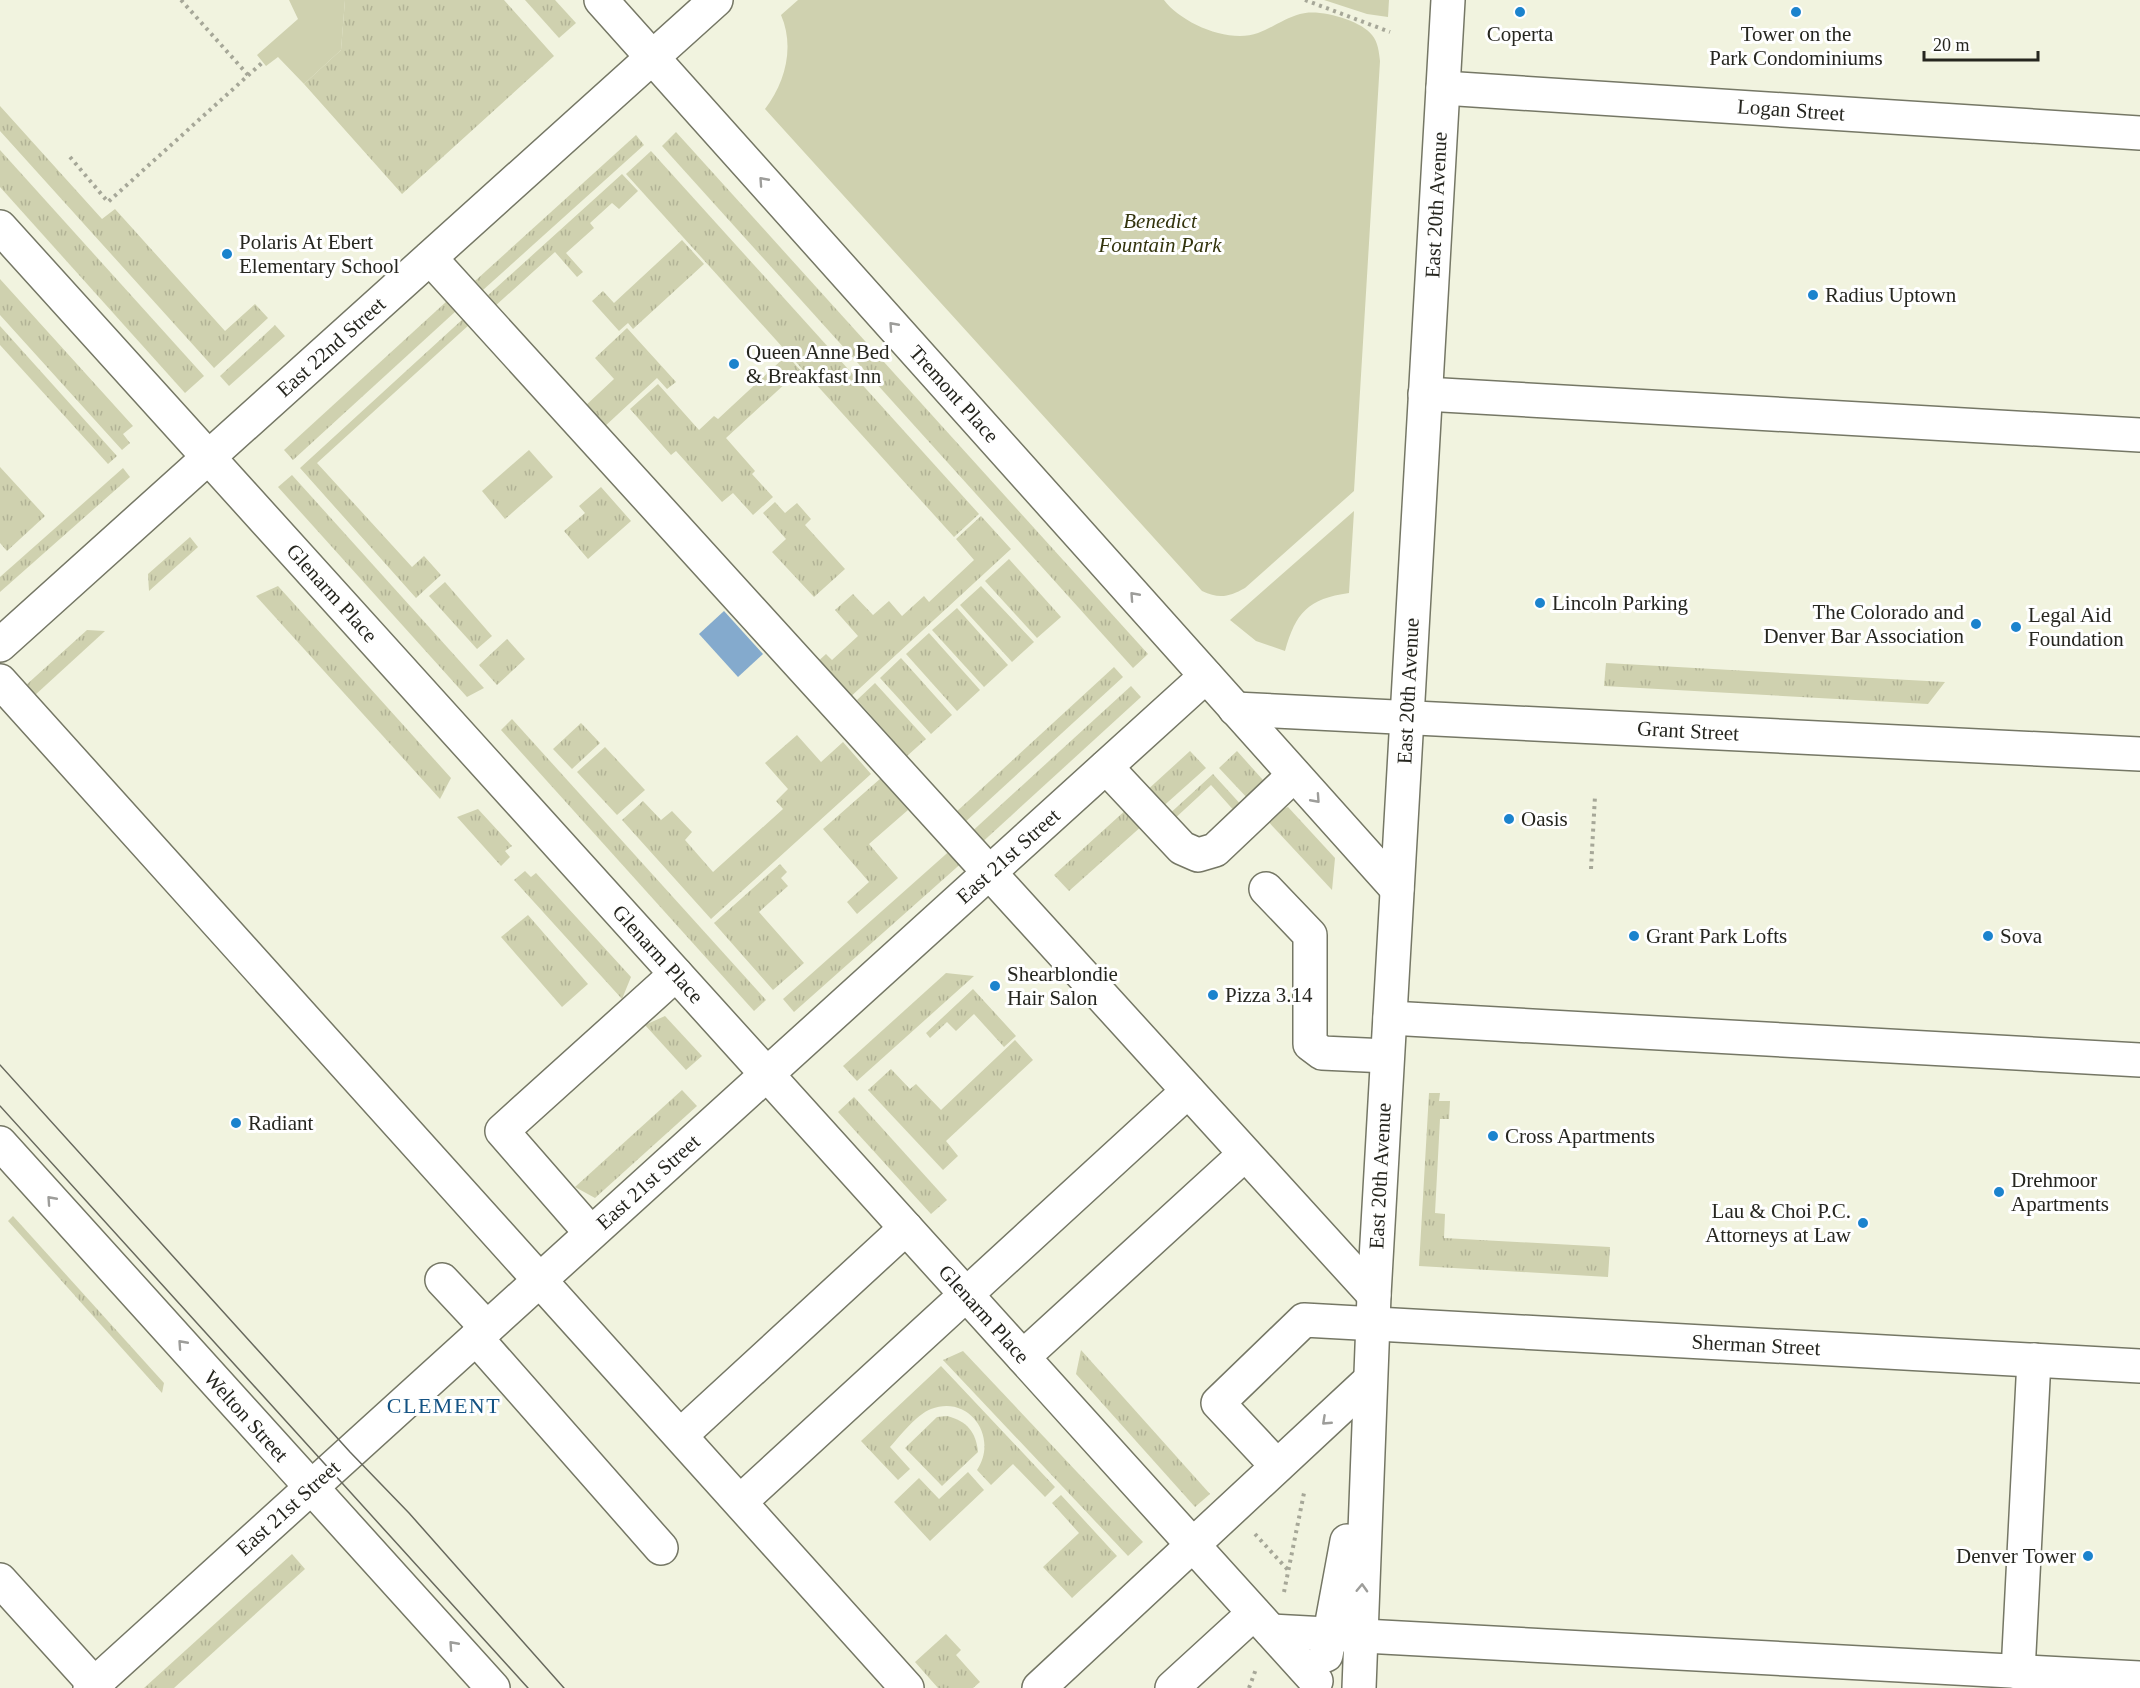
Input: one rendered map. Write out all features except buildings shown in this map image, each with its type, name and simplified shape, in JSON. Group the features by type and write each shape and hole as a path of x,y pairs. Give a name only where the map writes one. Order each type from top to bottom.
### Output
{"street":[{"name":"Tremont Place","path":"601,0 1397,889"},
{"name":"East 22nd Street","path":"0,645 716,0"},
{"name":"East 20th Avenue","path":"1359,1688 1346,1635 1369,1381 1448,0"},
{"name":"Logan Street","path":"1443,88 2140,133"},
{"name":"Glenarm Place","path":"0,226 1262,1622 1314,1685"},
{"path":"430,258 1245,1154 1373,1309"},
{"path":"1425,394 2140,435"},
{"name":"East 21st Street","path":"94,1687 1206,676"},
{"path":"0,681 741,1501 907,1688"},
{"name":"Grant Street","path":"1235,709 2140,754"},
{"path":"1106,766 1182,848 1198,855 1215,850 1294,775"},
{"path":"1266,889 1310,935 1310,1044 1322,1053 1387,1056"},
{"path":"591,1233 502,1131 676,974"},
{"path":"1390,1018 2140,1060"},
{"path":"741,1501 1188,1091"},
{"name":"Welton Street","path":"0,1143 493,1688"},
{"path":"1023,1357 1245,1154"},
{"path":"681,1435 906,1228"},
{"path":"442,1280 481,1333 661,1548"},
{"name":"Sherman Street","path":"1277,1466 1218,1403 1304,1320 1373,1309 2034,1360 2140,1366"},
{"path":"2018,1672 2034,1360"},
{"path":"1040,1688 1369,1381"},
{"path":"0,1580 94,1687"},
{"path":"1173,1688 1262,1622 1346,1635 2140,1678"},
{"name":"East 20th Avenue","path":"1314,1685 1323,1665 1346,1635"}],"path":[{"path":"181,0 248,75"},
{"path":"1305,0 1390,32"},
{"path":"70,157 108,202 263,62"},
{"path":"1591,869 1595,796"},
{"path":"1249,1688 1262,1622 1282,1601 1305,1489"},
{"path":"1250,1528 1288,1570"}],"green space":[{"path":"289,0 345,0 341,50 304,84 278,57 266,66 257,55 298,19"},
{"path":"345,0 504,0 554,56 402,194 304,84 341,50"},
{"path":"525,0 555,0 576,23 559,38"},
{"name":"Benedict Fountain Park","path":"798,0 1164,0 1194,23 1206,29 1233,36 1258,33 1289,18 1308,13 1328,14 1349,20 1372,35 1376,41 1380,61 1354,491 1245,588 1224,596 1202,591 765,109 778,88 786,64 787,40 781,15"},
{"path":"1324,0 1389,0 1388,17 1367,14"},
{"path":"0,106 102,219 115,209 225,331 255,304 268,318 214,368 0,131"},
{"path":"676,132 1148,654 1133,668 662,146"},
{"path":"636,135 644,145 483,290 475,281"},
{"path":"0,150 204,376 185,393 0,187"},
{"path":"651,151 979,514 954,537 626,174"},
{"path":"622,174 638,191 619,209 612,203 590,223 594,228 566,253 583,272 577,277 555,252 494,307 485,298"},
{"path":"682,240 704,264 633,329 628,323 619,331 592,301 603,291 614,303"},
{"path":"0,279 133,426 123,434 130,443 122,450 0,315"},
{"path":"447,301 456,311 293,460 284,450"},
{"path":"464,318 470,324 317,463 412,567 424,556 441,575 416,598 300,468"},
{"path":"275,325 285,336 229,386 220,376"},
{"path":"0,326 117,456 108,464 0,345"},
{"path":"627,328 676,382 667,389 657,378 603,428 584,407 614,379 595,358"},
{"path":"787,355 800,370 726,438 755,471 752,474 773,497 753,515 733,493 722,502 676,451 671,455 630,409 658,384 699,430 714,416 718,419"},
{"path":"529,450 553,477 505,519 482,491"},
{"path":"0,467 45,516 7,551 0,543"},
{"path":"123,468 130,477 0,592 0,577"},
{"path":"292,475 484,688 467,697 278,487"},
{"path":"601,487 631,521 588,559 564,531 585,513 579,506"},
{"path":"775,502 785,513 797,503 811,519 805,525 845,569 814,597 772,552 786,539 763,513"},
{"path":"1354,511 1349,593 1323,599 1306,610 1294,626 1285,651 1256,641 1230,620"},
{"path":"981,516 1011,549 847,700 814,665 826,654 832,660 858,636 835,610 853,594 873,615 889,601 902,616 924,596 929,602 974,560 956,539"},
{"path":"190,537 198,547 149,591 148,574"},
{"path":"1009,559 1061,617 1037,638 985,581"},
{"path":"445,582 492,636 477,649 429,596"},
{"path":"278,586 451,778 440,799 256,596"},
{"path":"981,586 1034,642 1012,662 960,605"},
{"path":"957,608 1008,665 984,687 932,630"},
{"path":"87,630 105,631 34,696 25,686"},
{"path":"929,633 980,690 957,711 906,654"},
{"path":"507,639 525,659 497,685 479,665"},
{"path":"901,658 952,715 931,734 880,678"},
{"path":"1606,663 1945,682 1928,704 1604,686"},
{"path":"1114,667 1123,677 963,824 954,814"},
{"path":"875,683 926,739 907,756 857,700"},
{"path":"1131,686 1141,697 977,847 967,836"},
{"path":"512,719 766,1000 754,1011 501,730"},
{"path":"581,723 600,743 572,769 553,749"},
{"path":"797,735 821,762 843,742 871,774 711,919 622,820 643,801 661,820 672,811 692,832 685,840 713,872 783,809 776,801 788,789 765,763"},
{"path":"605,747 645,790 617,815 577,772"},
{"path":"1190,751 1206,768 1159,810 1144,793"},
{"path":"1237,751 1263,780 1250,801 1219,768"},
{"path":"1213,774 1244,808 1237,814 1211,785 1171,822 1166,817"},
{"path":"881,778 908,810 869,844 898,878 857,914 847,902 869,882 823,829"},
{"path":"1288,807 1335,858 1332,890 1264,817"},
{"path":"1128,808 1143,825 1069,891 1054,875"},
{"path":"478,809 512,846 505,851 510,857 501,866 457,817"},
{"path":"954,847 965,860 794,1012 783,999"},
{"path":"780,864 787,872 781,878 788,886 759,912 804,963 773,990 714,923"},
{"path":"525,871 531,877 536,873 631,977 622,999 514,880"},
{"path":"528,915 588,984 562,1007 501,937"},
{"path":"946,973 974,976 857,1081 843,1066"},
{"path":"973,989 1016,1036 1004,1047 974,1014 956,1031 947,1022 930,1038 926,1033"},
{"path":"665,1016 702,1056 686,1070 645,1025"},
{"path":"1015,1040 1033,1060 946,1141 958,1156 943,1170 868,1090 891,1069 910,1089 916,1084 941,1110"},
{"path":"682,1090 697,1106 595,1198 575,1187"},
{"path":"1429,1093 1440,1093 1439,1101 1450,1101 1449,1119 1440,1119 1435,1213 1445,1214 1444,1238 1610,1247 1608,1277 1419,1266"},
{"path":"854,1097 947,1200 931,1214 838,1112"},
{"path":"13,1216 164,1383 162,1393 8,1221"},
{"path":"1081,1350 1210,1494 1195,1507 1076,1374"},
{"path":"963,1351 1143,1542 1128,1556 943,1360"},
{"path":"941,1366 1055,1487 1045,1497 1013,1464 991,1485 977,1470 983,1457 982,1432 977,1422 968,1413 957,1408 945,1406 925,1412 890,1447 910,1469 898,1480 861,1441"},
{"path":"947,1416 960,1421 969,1428 973,1433 978,1452 942,1486 905,1448 937,1417"},
{"path":"968,1472 984,1490 930,1541 894,1502 919,1478 939,1499"},
{"path":"1061,1495 1117,1556 1072,1598 1043,1567 1079,1533 1052,1503"},
{"path":"292,1554 305,1569 174,1688 144,1688"},
{"path":"946,1634 961,1650 956,1655 980,1682 973,1688 938,1688 915,1662"}],"water":[{"path":"724,611 763,654 738,677 699,634"}],"tram line":[{"path":"0,1065 350,1452 409,1513 564,1688"},
{"path":"0,1106 528,1688"}],"place":[{"name":"Coperta","path":"1520,12"},
{"name":"Tower on the Park Condominiums","path":"1796,12"},
{"name":"Polaris At Ebert Elementary School","path":"227,254"},
{"name":"Radius Uptown","path":"1813,295"},
{"name":"Queen Anne Bed & Breakfast Inn","path":"734,364"},
{"name":"Lincoln Parking","path":"1540,603"},
{"name":"The Colorado and Denver Bar Association","path":"1976,624"},
{"name":"Legal Aid Foundation","path":"2016,627"},
{"name":"Oasis","path":"1509,819"},
{"name":"Grant Park Lofts","path":"1634,936"},
{"name":"Sova","path":"1988,936"},
{"name":"Shearblondie Hair Salon","path":"995,986"},
{"name":"Pizza 3.14","path":"1213,995"},
{"name":"Radiant","path":"236,1123"},
{"name":"Cross Apartments","path":"1493,1136"},
{"name":"Drehmoor Apartments","path":"1999,1192"},
{"name":"Lau & Choi P.C. Attorneys at Law","path":"1863,1223"},
{"name":"Denver Tower","path":"2088,1556"}],"district":[{"name":"CLEMENT","path":"444,1405"}]}
